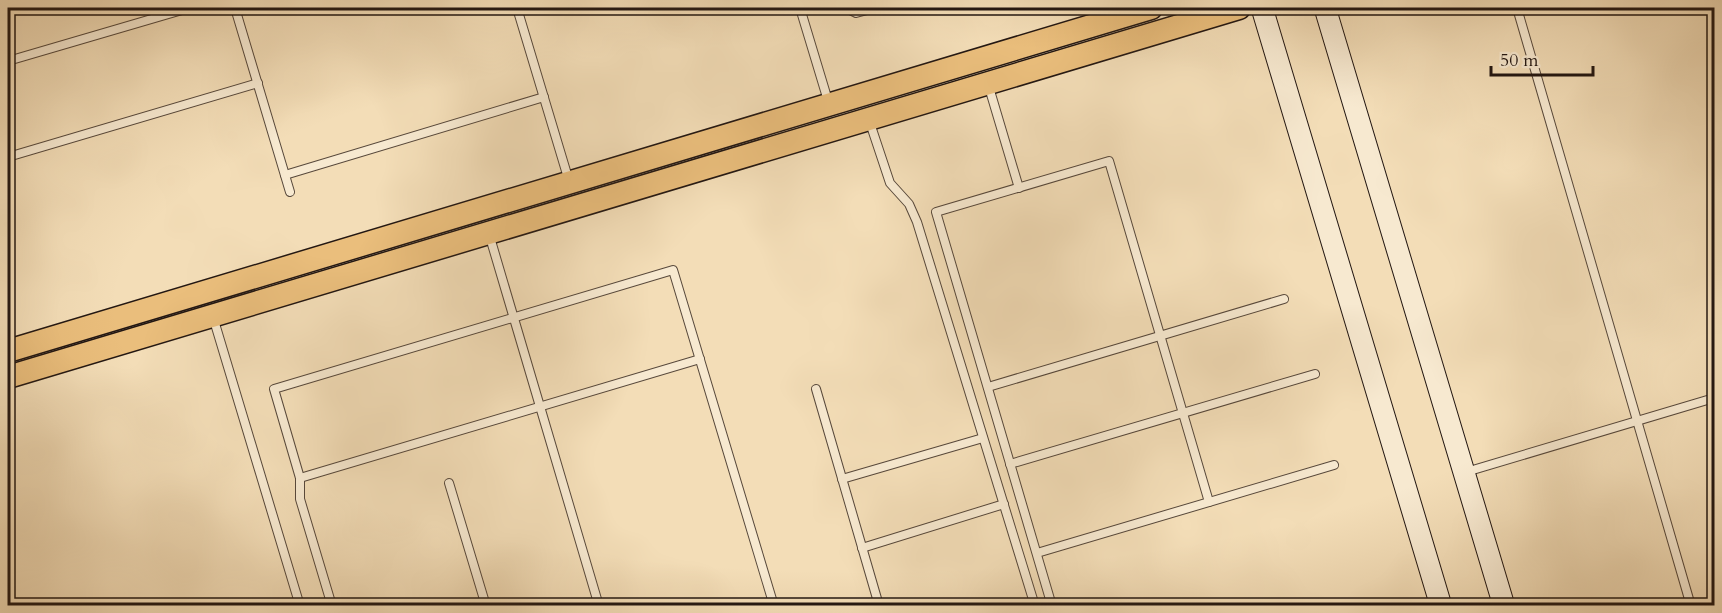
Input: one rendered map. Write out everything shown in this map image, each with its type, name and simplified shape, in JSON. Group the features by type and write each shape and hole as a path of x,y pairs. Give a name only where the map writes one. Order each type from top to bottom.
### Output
{"main road":[{"path":"8,351 1151,8"},
{"path":"8,377 1239,8"}],"street":[{"path":"1262,8 1441,606"},
{"path":"1325,8 1504,606"}],"lane":[{"path":"8,62 189,8"},
{"path":"235,8 290,192"},
{"path":"517,8 570,182"},
{"path":"800,8 829,104"},
{"path":"846,8 856,13 875,8"},
{"path":"1516,8 1691,606"},
{"path":"8,157 258,83"},
{"path":"988,83 1019,188"},
{"path":"285,175 544,97"},
{"path":"869,118 890,183 909,204 917,222 1035,606"},
{"path":"1052,606 936,212 1109,161 1209,502"},
{"path":"488,233 599,606"},
{"path":"332,606 300,499 300,478 274,390 674,270 774,606"},
{"path":"988,387 1284,300"},
{"path":"212,316 300,606"},
{"path":"300,478 700,359"},
{"path":"1010,464 1315,374"},
{"path":"816,389 878,602"},
{"path":"1464,472 1714,398"},
{"path":"842,479 983,438"},
{"path":"1036,553 1334,465"},
{"path":"449,483 486,606"},
{"path":"862,548 1004,504"}]}
